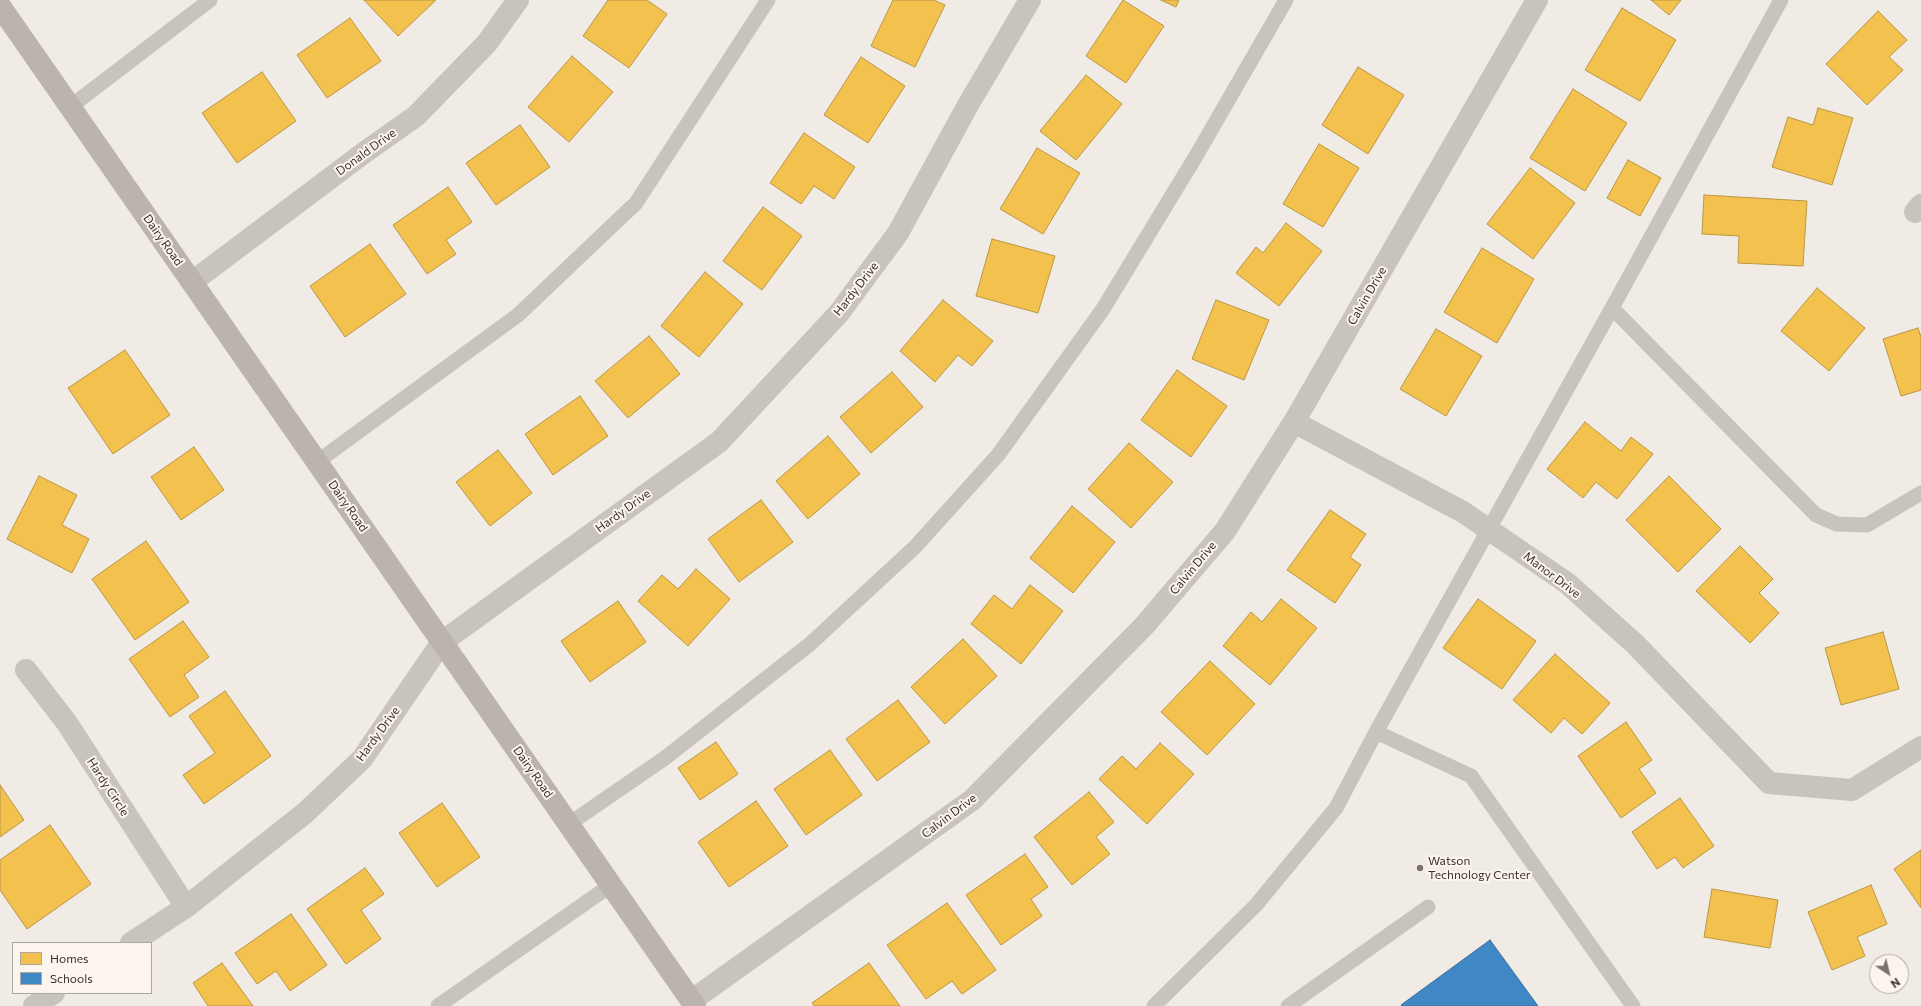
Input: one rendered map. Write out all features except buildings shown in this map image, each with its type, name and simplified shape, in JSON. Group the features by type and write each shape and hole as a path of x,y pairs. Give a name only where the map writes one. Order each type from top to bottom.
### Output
{"street":[{"name":"Donald Drive","path":"192,282 365,152 416,116 487,43 518,0"},
{"name":"Hardy Drive","path":"133,942 186,907 305,813 362,759 442,642 719,442 839,313 898,233 968,105 1030,0"},
{"name":"Calvin Drive","path":"693,1003 972,800 1144,626 1225,531 1294,422 1537,0"},
{"name":"Dairy Road","path":"3,17 70,107 693,1003"},
{"name":"Manor Drive","path":"1294,422 1462,512 1567,583 1635,644 1769,783 1852,790 1921,747"},
{"name":"Hardy Circle","path":"26,670 67,723 186,907"},
{"path":"34,1006 52,994"}],"lane":[{"path":"70,107 210,0"},
{"path":"317,462 518,315 636,203 768,0"},
{"path":"569,824 665,758 810,644 915,547 998,455 1103,309 1196,156 1286,0"},
{"path":"1154,1006 1256,905 1336,808 1376,732 1612,308 1781,0"},
{"path":"1612,308 1816,515 1837,524 1867,525 1921,493"},
{"path":"1376,732 1471,776 1633,1006"},
{"path":"438,1006 611,885"},
{"path":"1288,1006 1428,907"}],"place":[{"name":"Watson Technology Center","path":"1420,868"}]}
